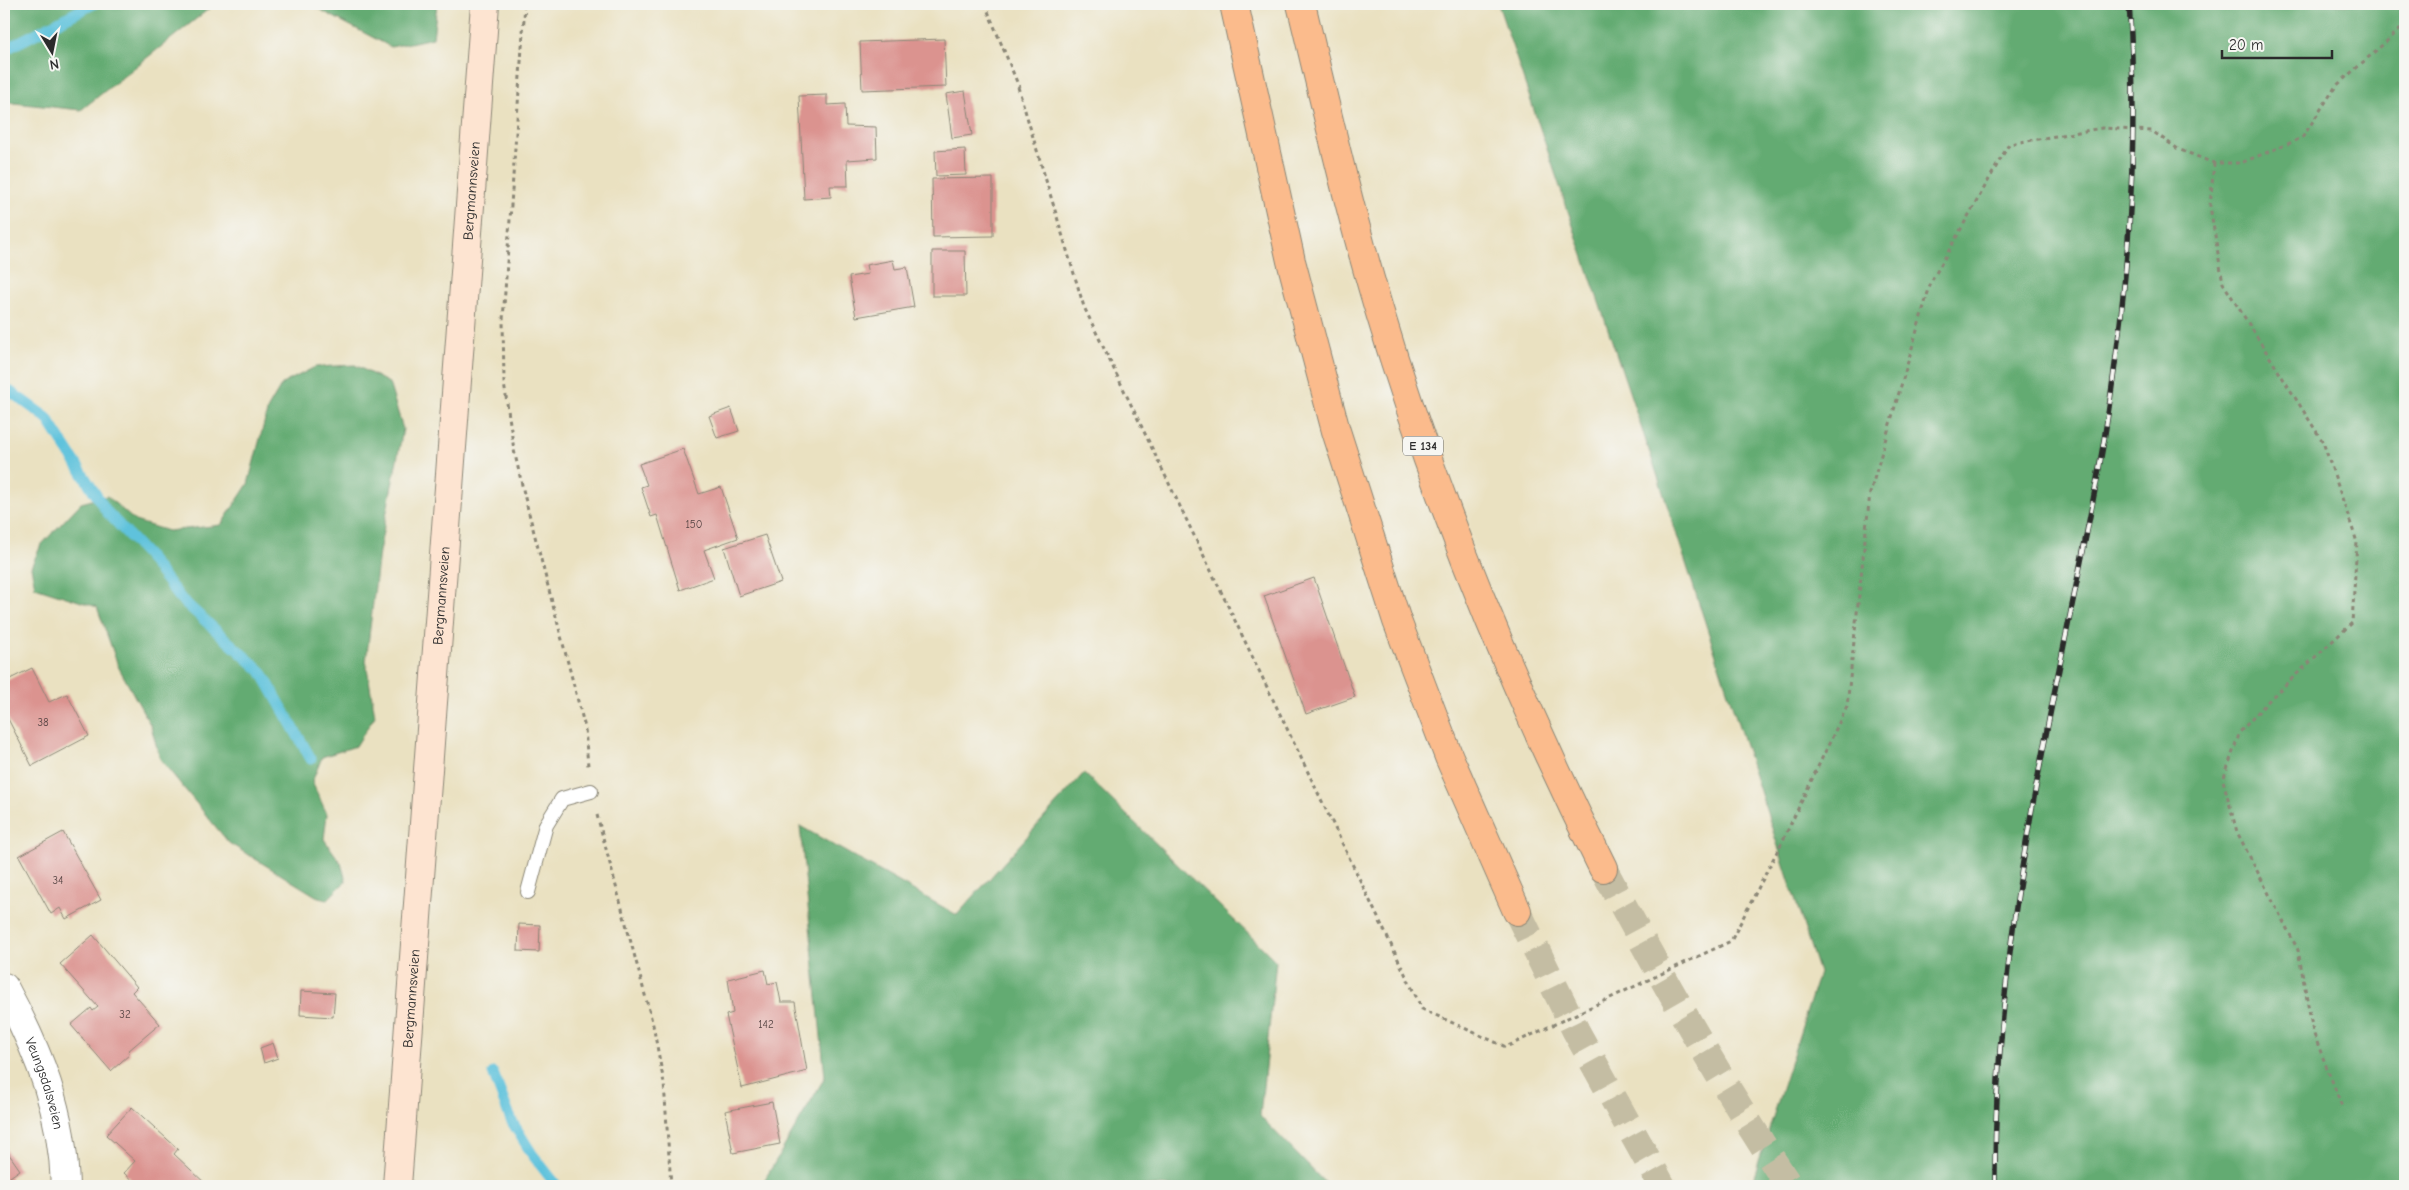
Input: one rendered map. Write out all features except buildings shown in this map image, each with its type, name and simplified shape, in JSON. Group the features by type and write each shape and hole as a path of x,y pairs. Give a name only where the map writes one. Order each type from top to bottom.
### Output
{"highway":[{"path":"1234,4 1292,261 1336,431 1397,621 1449,757 1516,911"},
{"name":"E 134","path":"1301,4 1333,139 1364,254 1414,421 1456,537 1523,702 1603,868"}],"main road":[{"name":"Bergmannsveien","path":"397,1186 485,4"}],"street":[{"name":"Veungsdalsveien","path":"4,987 44,1072 59,1121 65,1186"}],"lane":[{"path":"528,892 546,825 562,799 591,791"}],"path":[{"path":"525,4 503,320 504,383 514,450 525,498 585,728 588,754 587,776 639,971 660,1064 669,1140 670,1186"},
{"path":"985,4 1019,87 1084,307 1422,1009 1506,1047 1731,941 1847,706 1870,493 1931,282 2009,144 2102,128 2152,131 2178,149 2214,163 2241,163 2302,138 2336,86 2405,25"},
{"path":"2214,163 2210,206 2223,283 2322,442 2357,542 2352,623 2271,698 2240,732 2223,780 2237,832 2298,950 2313,1032 2343,1109"}],"green space":[{"path":"4,4 215,4 81,110 4,102"},
{"path":"309,4 437,4 433,38 391,47"},
{"path":"1498,4 2405,4 2405,1186 1751,1186 1819,973 1657,474"},
{"path":"355,365 389,383 403,429 379,552 366,662 375,716 356,746 322,757 312,782 327,814 324,839 341,863 346,881 327,900 316,896 229,843 160,759 151,726 119,668 97,607 35,587 31,567 41,545 81,503 107,496 135,521 168,531 221,525 248,484 268,408 282,384 315,367"},
{"path":"1084,773 1276,961 1260,1116 1328,1186 761,1186 825,1077 800,826 957,915"}],"waterway":[{"path":"4,50 93,4"},
{"path":"4,387 47,418 107,512 146,554 181,599 261,671 311,759"},
{"path":"493,1073 511,1120 532,1154 557,1186"}],"tunnel":[{"path":"1603,868 1692,1029 1739,1108 1789,1186"},
{"path":"1517,911 1576,1031 1662,1186"}],"railway":[{"path":"1995,1186 1998,1074 2016,906 2034,795 2104,440 2119,331 2125,277 2132,168 2133,113 2129,4"}]}
